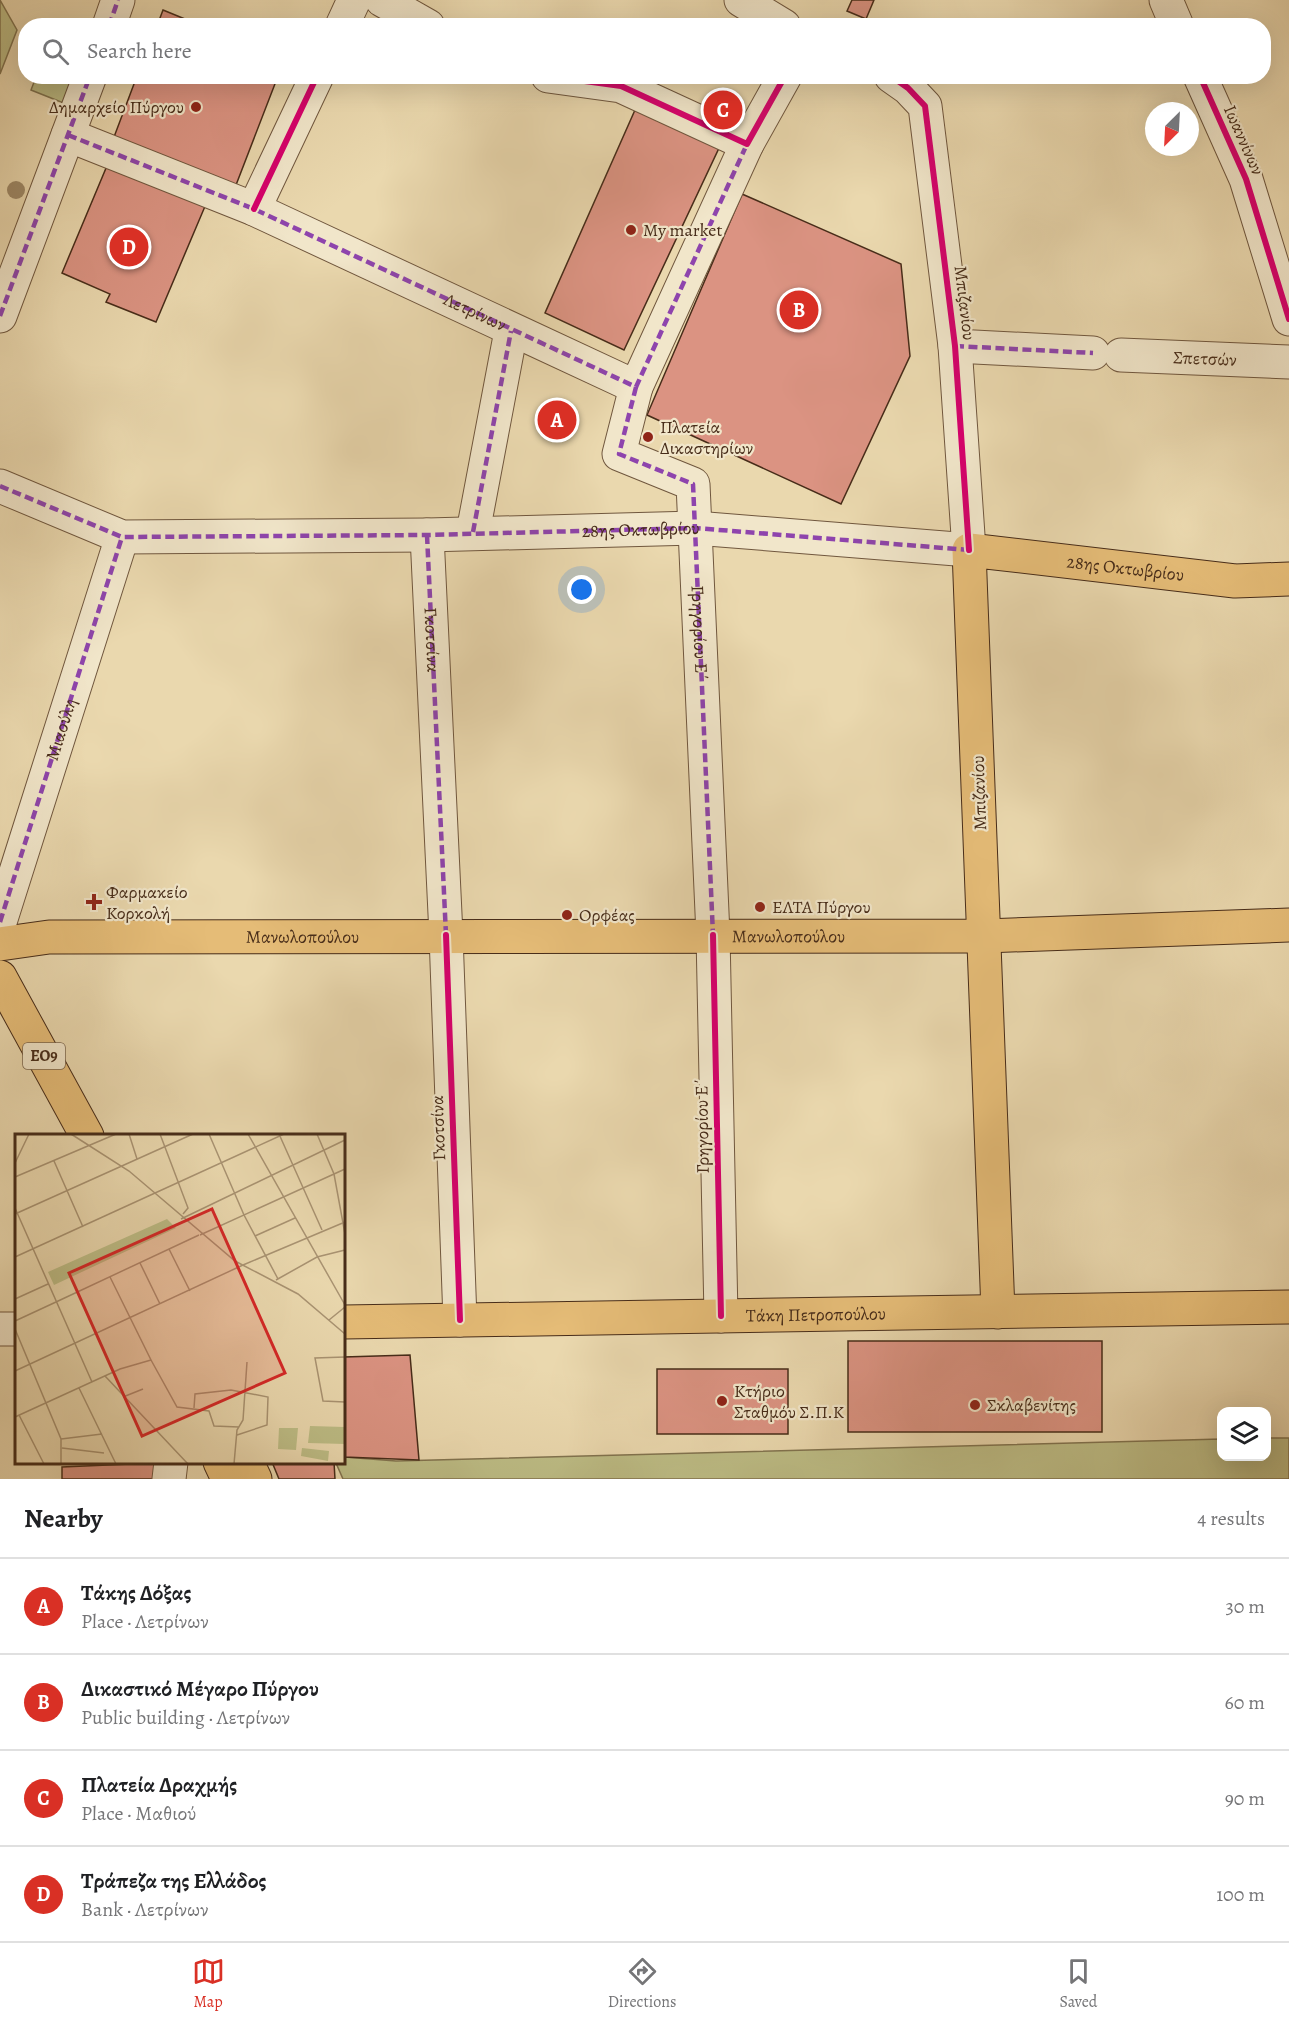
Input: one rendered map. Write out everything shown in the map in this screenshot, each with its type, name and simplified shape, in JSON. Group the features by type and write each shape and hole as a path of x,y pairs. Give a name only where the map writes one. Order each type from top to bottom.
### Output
{"main road":[{"name":"28ης Οκτωβρίου","path":"969,550 1235,581 1289,579"},
{"name":"Μπιζανίου","path":"969,550 998,1312"},
{"name":"Μανωλοπούλου","path":"0,944 49,937 985,936 1289,925"},
{"name":"ΕΟ9","path":"0,977 86,1134"},
{"name":"ΕΟ9","path":"0,1012 64,1134"},
{"name":"Τάκη Πετροπούλου","path":"345,1322 1289,1307"},
{"path":"221,1464 228,1479"},
{"path":"248,1464 255,1479"}],"street":[{"path":"112,18 118,0"},
{"path":"346,18 354,0"},
{"path":"382,0 414,18"},
{"path":"741,0 771,18"},
{"path":"0,316 87,84"},
{"path":"254,210 313,84"},
{"path":"606,84 621,86 747,144"},
{"path":"636,387 747,144 781,84"},
{"name":"Μπιζανίου","path":"902,84 925,106 955,346 969,550"},
{"name":"Ιωαννίνων","path":"1204,84 1246,179 1289,319"},
{"name":"Λετρίνων","path":"68,135 254,210 636,387"},
{"path":"473,532 511,331"},
{"name":"Σπετσών","path":"955,346 1289,362"},
{"name":"Γρηγορίου Ε΄","path":"636,387 620,454 693,484 713,935 721,1316"},
{"name":"28ης Οκτωβρίου","path":"0,486 123,537 427,535 695,528 969,550"},
{"name":"Γκοτσίνα","path":"427,535 446,935 460,1320"},
{"name":"Μιαούλη","path":"0,922 123,537"},
{"path":"169,1479 171,1464"}],"green space":[{"path":"0,0 17,30 0,74"},
{"path":"33,84 73,84 66,104 31,90"},
{"path":"1271,1438 1289,1438 1289,1479 343,1479 336,1464 345,1464 345,1457 396,1461 1217,1439 1217,1461 1271,1461"}],"building":[{"path":"852,0 874,0 866,18 847,11"},
{"path":"163,10 182,18 160,18"},
{"name":"Δημαρχείο Πύργου","path":"134,84 275,84 236,185 114,137"},
{"name":"My market","path":"635,110 719,148 624,350 545,313"},
{"path":"109,161 206,204 156,322 106,302 110,294 62,273"},
{"path":"742,194 901,264 910,356 841,504 647,415"},
{"name":"Σκλαβενίτης","path":"848,1341 1102,1341 1102,1432 848,1432"},
{"path":"410,1355 419,1460 345,1457 345,1357"},
{"name":"Κτήριο Σταθμόυ Σ.Π.Κ","path":"657,1369 788,1369 788,1434 657,1434"},
{"path":"154,1464 154,1479 62,1479 62,1467"},
{"path":"273,1464 334,1464 335,1479 279,1479"}],"marked path":[{"path":"112,18 118,0"},
{"path":"0,316 87,84"},
{"path":"68,135 254,209 636,387 747,144"},
{"path":"473,532 511,331"},
{"path":"955,346 1093,353"},
{"path":"636,387 619,454 693,484 713,935"},
{"path":"0,486 122,537 427,535 695,528 969,550"},
{"path":"427,535 446,935"},
{"path":"0,922 122,537"}],"cycle path":[{"path":"254,209 313,84"},
{"path":"606,84 621,86 747,144 781,84"},
{"path":"902,84 925,106 955,346 969,550"},
{"path":"1204,84 1246,179 1289,319"},
{"path":"446,935 460,1320"},
{"path":"713,935 721,1316"}],"place":[{"name":"Δημαρχείο Πύργου","path":"196,107"},
{"name":"Πλατεία Δραχμής","path":"723,110"},
{"name":"My market","path":"631,230"},
{"name":"Τράπεζα της Ελλάδος","path":"129,247"},
{"name":"Δικαστικό Μέγαρο Πύργου","path":"799,310"},
{"name":"Τάκης Δόξας","path":"557,420"},
{"name":"Πλατεία Δικαστηρίων","path":"648,437"},
{"name":"Φαρμακείο Κορκολή","path":"94,902"},
{"name":"ΕΛΤΑ Πύργου","path":"760,907"},
{"name":"Ορφέας","path":"567,915"},
{"name":"Κτήριο Σταθμόυ Σ.Π.Κ","path":"722,1401"},
{"name":"Σκλαβενίτης","path":"975,1405"}]}
